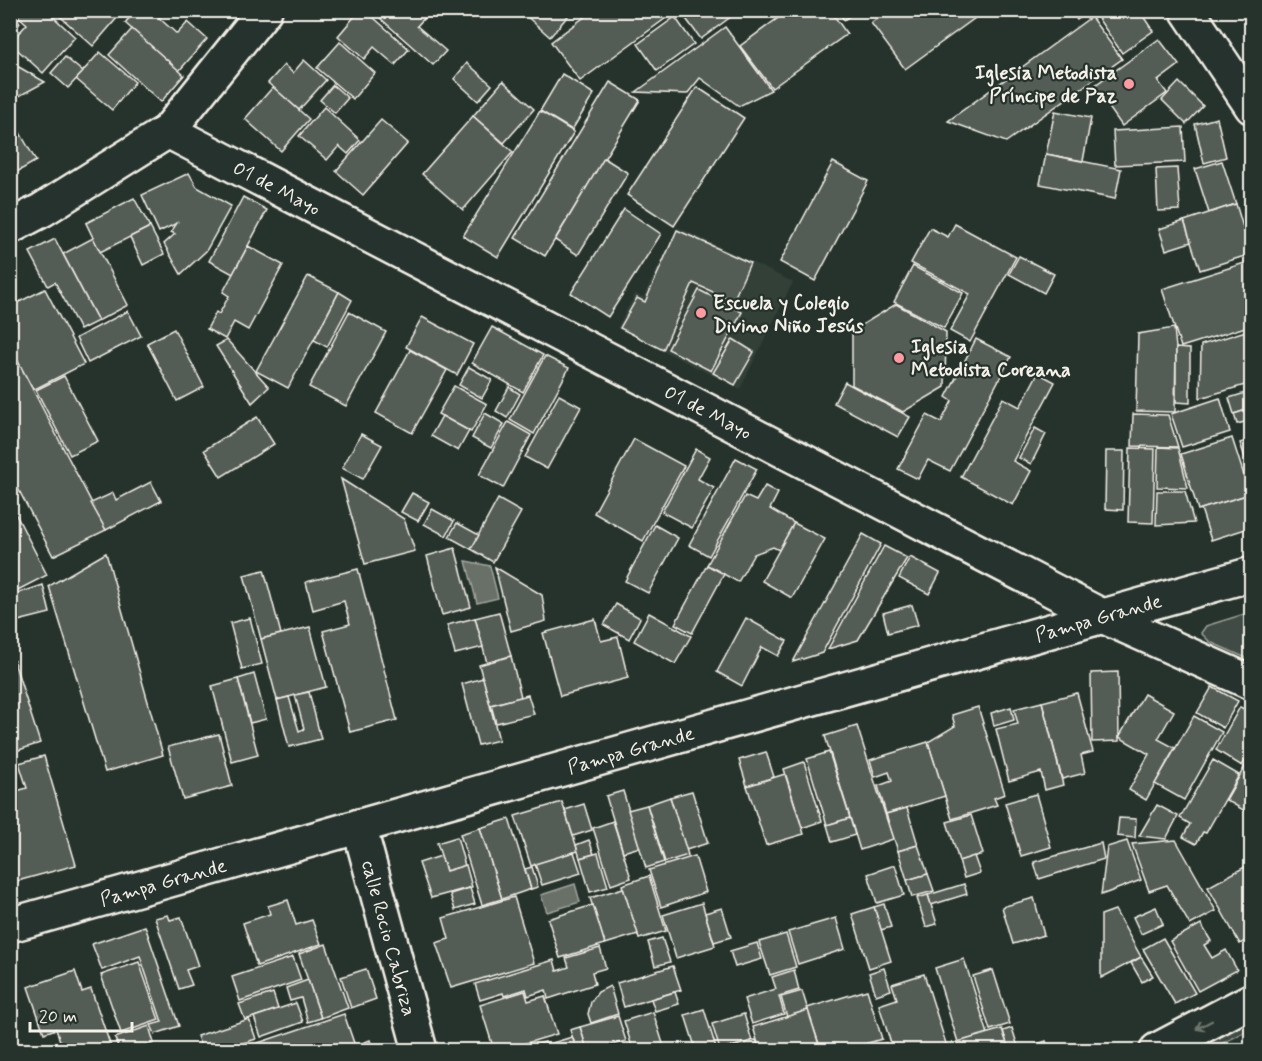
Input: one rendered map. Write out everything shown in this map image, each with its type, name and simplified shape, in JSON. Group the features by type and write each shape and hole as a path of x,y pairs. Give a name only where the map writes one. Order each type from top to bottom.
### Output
{"street":[{"path":"10,227 52,204 168,131 265,10"},
{"path":"1187,10 1251,107"},
{"name":"01 de Mayo","path":"168,131 1102,616 1251,683"},
{"name":"Pampa Grande","path":"10,925 1251,574"},
{"name":"calle Rocio Cabriza","path":"359,826 420,1050"},
{"path":"1157,1050 1251,1000"}],"shaded area":[{"name":"Escuela y Colegio Divino Niño Jesús","path":"678,227 793,282 740,389 617,328 635,294 643,297"},
{"path":"466,561 490,566 498,598 477,603"},
{"path":"1251,612 1251,660 1210,642 1201,633 1206,626"},
{"path":"575,884 580,902 547,912 541,895"},
{"path":"1251,1020 1251,1029 1209,1050 1191,1050"}],"building":[{"path":"21,10 46,10 75,37 43,73 10,43 27,24 17,15"},
{"path":"53,10 108,10 117,18 93,46"},
{"path":"136,10 166,10 159,18 177,34 188,22 207,39 179,71 125,23"},
{"path":"360,10 365,10 409,49 395,65 374,47 364,59 338,36"},
{"path":"371,10 422,10 427,15 417,26 446,51 433,65"},
{"path":"527,10 573,10 550,37 524,14"},
{"path":"594,10 677,10 580,81 551,42"},
{"path":"683,10 740,10 701,39 681,12"},
{"path":"789,10 830,10 847,34 772,88 740,46"},
{"path":"837,10 858,10 844,20"},
{"path":"888,10 986,10 905,69 871,23"},
{"path":"1070,10 1090,10 1077,20"},
{"path":"1100,10 1139,10 1153,31 1122,53 1095,14"},
{"path":"10,14 20,23 10,34"},
{"path":"675,17 694,44 657,71 638,44"},
{"path":"1091,17 1122,59 1006,142 948,121"},
{"path":"725,27 771,90 739,106 700,78 687,94 636,92"},
{"path":"132,29 184,75 161,102 109,55"},
{"name":"Iglesia Metodista Príncipe de Paz","path":"1159,39 1179,65 1158,81 1167,93 1122,126 1094,86"},
{"path":"340,42 375,73 353,99 317,68"},
{"path":"100,52 135,82 112,110 76,79"},
{"path":"65,57 83,72 68,88 51,73"},
{"path":"304,60 326,80 299,110 268,83 284,65 293,73"},
{"path":"10,62 45,82 10,101"},
{"path":"467,63 492,85 478,101 454,79"},
{"path":"562,74 594,94 572,130 540,111"},
{"path":"503,81 534,109 504,143 473,116"},
{"path":"610,82 640,100 545,256 515,238"},
{"path":"1179,82 1203,106 1186,124 1162,100"},
{"path":"333,85 348,98 335,113 320,100"},
{"path":"273,87 309,119 281,151 245,119"},
{"path":"697,87 744,118 674,226 627,195"},
{"path":"324,107 360,140 348,154 339,146 327,160 299,136"},
{"path":"540,111 574,132 498,257 463,236"},
{"path":"1055,111 1091,118 1083,161 1046,154"},
{"path":"473,116 513,152 463,210 422,174"},
{"path":"1217,118 1226,157 1204,163 1195,124"},
{"path":"381,120 408,143 363,195 336,171"},
{"path":"1183,127 1185,162 1115,165 1113,131"},
{"path":"19,131 36,161 10,176 10,135"},
{"path":"1046,154 1121,169 1115,199 1040,184"},
{"path":"604,158 628,173 578,255 555,240"},
{"path":"1222,161 1236,204 1209,213 1195,169"},
{"path":"833,162 868,181 815,281 780,262"},
{"path":"1177,168 1180,210 1158,211 1156,169"},
{"path":"189,173 197,187 231,206 206,251 181,274 164,244 175,234 171,232 177,223 159,232 142,195"},
{"path":"243,197 267,210 233,274 209,261"},
{"path":"134,198 150,227 100,252 86,223"},
{"path":"1236,204 1251,254 1200,270 1184,221"},
{"path":"624,209 661,234 608,317 571,293"},
{"path":"1184,221 1191,242 1166,250 1159,229"},
{"path":"955,224 1016,257 970,342 950,331 970,294 911,263 930,228 948,237"},
{"path":"150,227 164,254 143,265 130,237"},
{"path":"677,230 750,263 733,301 693,283 663,350 620,328 637,298 645,302"},
{"path":"93,238 128,305 98,321 63,254"},
{"path":"55,239 98,321 80,330 55,282 48,286 30,252"},
{"path":"248,246 283,265 248,330 234,322 225,339 207,329 216,312 219,314 229,296 223,292"},
{"path":"1019,256 1054,274 1044,293 1009,274"},
{"path":"1251,261 1252,325 1181,347 1162,289"},
{"path":"913,266 963,293 944,328 894,302"},
{"path":"308,276 339,292 288,388 256,371"},
{"path":"10,286 19,302 45,289 84,364 33,390 10,346"},
{"path":"699,290 742,312 711,371 668,349"},
{"path":"339,292 352,300 327,347 314,340"},
{"name":"Iglesia Metodista Coreana","path":"896,304 946,332 945,387 903,412 852,385 852,331"},
{"path":"128,311 141,336 88,363 76,338"},
{"path":"349,312 386,332 346,406 309,387"},
{"path":"422,317 473,344 457,375 406,347"},
{"path":"492,327 543,355 523,392 472,363"},
{"path":"1174,328 1175,412 1136,411 1138,334"},
{"path":"174,329 204,387 177,401 147,343"},
{"path":"1252,329 1252,383 1200,398 1201,345"},
{"path":"733,339 754,352 735,385 713,373"},
{"path":"976,339 1011,357 950,471 928,460 918,479 898,469 927,415 941,422 952,401 946,397"},
{"path":"227,340 269,387 252,403 216,346"},
{"path":"10,346 106,530 53,556 10,473"},
{"path":"1176,348 1190,349 1190,403 1176,402"},
{"path":"410,350 447,370 412,433 376,413"},
{"path":"545,356 569,368 534,434 510,420"},
{"path":"469,367 492,380 482,398 459,385"},
{"path":"1038,373 1055,382 1013,461 1031,471 1013,505 961,477 1003,398 1020,407"},
{"path":"64,376 98,441 70,455 36,390"},
{"path":"845,382 910,417 898,437 834,403"},
{"path":"454,386 487,404 471,432 438,414"},
{"path":"509,387 520,394 507,418 496,411"},
{"path":"1252,391 1252,408 1234,414 1229,398"},
{"path":"559,395 581,407 547,469 525,457"},
{"path":"1220,398 1230,432 1182,447 1171,414"},
{"path":"1252,408 1252,420 1237,424 1234,414"},
{"path":"485,413 504,424 491,448 472,438"},
{"path":"1133,414 1168,415 1178,447 1132,446"},
{"path":"442,416 469,431 458,451 431,436"},
{"path":"257,417 274,444 221,477 204,450"},
{"path":"508,422 531,435 503,488 479,475"},
{"path":"1035,428 1046,434 1031,464 1019,458"},
{"path":"361,434 382,445 363,479 342,468"},
{"path":"1232,438 1250,494 1198,510 1181,454"},
{"path":"634,439 684,466 643,541 594,513"},
{"path":"1252,439 1252,478 1240,443"},
{"path":"1158,447 1178,448 1188,488 1157,487"},
{"path":"1130,448 1155,449 1153,523 1128,522"},
{"path":"696,449 710,457 698,479 714,488 692,528 662,512"},
{"path":"1106,451 1124,451 1123,510 1105,509"},
{"path":"736,458 757,469 709,556 689,545"},
{"path":"341,479 404,519 415,551 365,564"},
{"path":"151,482 161,501 106,530 91,503 113,493 116,500"},
{"path":"765,486 778,493 770,509 794,523 779,550 773,547 754,554 738,582 707,565 745,496 756,501"},
{"path":"1157,491 1185,491 1194,523 1156,525"},
{"path":"412,493 429,502 418,521 401,512"},
{"path":"1250,494 1252,527 1211,540 1201,509"},
{"path":"498,499 521,512 493,562 471,549"},
{"path":"10,503 47,575 10,594"},
{"path":"432,509 454,521 446,536 424,524"},
{"path":"457,523 479,535 471,549 449,537"},
{"path":"794,523 825,539 792,598 762,581"},
{"path":"655,525 678,538 648,593 625,581"},
{"path":"863,534 881,544 822,653 793,662"},
{"path":"884,546 907,558 858,640 828,649"},
{"path":"455,548 471,607 442,615 427,556"},
{"path":"106,553 163,755 105,772 49,586"},
{"path":"910,557 940,573 929,594 899,578"},
{"path":"707,565 724,574 692,633 675,624"},
{"path":"495,567 542,595 546,621 511,631"},
{"path":"358,569 397,720 350,732 323,631 350,624 344,601 313,610 306,582"},
{"path":"264,570 281,634 261,639 244,575"},
{"path":"43,585 50,613 10,623 10,596"},
{"path":"616,604 640,618 629,639 604,625"},
{"path":"912,605 918,625 888,633 883,613"},
{"path":"499,612 511,656 487,663 475,618"},
{"path":"649,613 691,636 675,664 634,641"},
{"path":"250,618 262,664 242,669 230,623"},
{"path":"475,618 483,647 455,654 447,625"},
{"path":"746,618 787,641 778,656 762,647 742,686 717,672"},
{"path":"595,619 601,641 618,637 628,678 560,696 543,633"},
{"path":"310,627 326,687 277,700 261,639"},
{"path":"10,649 40,743 10,753"},
{"path":"511,656 521,697 490,705 479,665"},
{"path":"1118,672 1119,741 1092,742 1091,673"},
{"path":"254,674 266,719 250,723 238,679"},
{"path":"483,678 499,740 478,745 462,684"},
{"path":"238,679 258,755 232,762 212,686"},
{"path":"1212,687 1238,701 1223,728 1197,713"},
{"path":"309,692 321,739 289,747 277,700 289,697 299,731 304,729 295,695"},
{"path":"1077,693 1093,752 1081,755 1085,773 1062,779 1042,702"},
{"path":"1144,694 1174,711 1158,739 1175,748 1146,800 1129,790 1149,754 1119,737"},
{"path":"528,695 534,714 496,723 491,705"},
{"path":"1042,702 1063,785 1045,790 1041,772 1009,781 996,729 1018,724 1014,709"},
{"path":"978,707 1005,794 994,798 997,805 952,819 928,742 955,726 952,715"},
{"path":"1011,707 1014,720 994,726 991,713"},
{"path":"1240,707 1252,713 1252,750 1242,766 1216,750"},
{"path":"1194,716 1222,732 1184,800 1155,784"},
{"path":"857,726 893,839 860,850 825,736"},
{"path":"219,734 232,786 183,799 168,747"},
{"path":"928,742 945,796 886,814 878,786 892,781 889,772 875,777 870,760"},
{"path":"766,752 774,777 747,786 739,760"},
{"path":"829,752 850,818 827,825 807,759"},
{"path":"1252,754 1252,815 1226,800"},
{"path":"44,756 76,865 10,883 10,793 27,788 19,763"},
{"path":"1213,760 1239,775 1206,833 1203,832 1196,844 1183,837 1190,824 1180,818"},
{"path":"804,762 822,821 802,828 784,769"},
{"path":"785,774 804,834 766,845 747,786"},
{"path":"623,791 640,847 623,852 606,796"},
{"path":"692,791 708,843 686,850 670,797"},
{"path":"1036,794 1051,847 1021,856 1005,803"},
{"path":"670,797 688,855 665,862 647,805"},
{"path":"562,802 578,851 531,866 515,816"},
{"path":"584,804 592,830 573,836 565,810"},
{"path":"647,805 664,862 646,868 628,810"},
{"path":"1157,805 1178,816 1166,839 1139,836"},
{"path":"907,808 918,845 898,851 886,814"},
{"path":"971,815 983,854 959,861 947,822"},
{"path":"850,818 855,835 832,842 827,825"},
{"path":"1119,818 1136,819 1135,838 1117,836"},
{"path":"509,819 531,889 502,899 480,828"},
{"path":"613,821 631,878 611,885 593,828"},
{"path":"480,828 502,899 482,905 460,834"},
{"path":"457,837 465,866 446,871 437,843"},
{"path":"589,840 594,854 580,858 576,845"},
{"path":"1176,840 1216,911 1190,925 1167,885 1149,891 1132,844"},
{"path":"1127,841 1141,880 1101,895 1107,847"},
{"path":"1101,843 1104,859 1039,879 1034,862"},
{"path":"918,845 928,874 907,880 898,851"},
{"path":"574,852 581,873 542,885 535,864"},
{"path":"598,853 608,887 590,892 580,858"},
{"path":"441,856 446,871 466,865 472,887 431,898 419,863"},
{"path":"695,856 706,892 661,907 649,870"},
{"path":"974,856 980,873 964,878 959,861"},
{"path":"1252,863 1252,937 1240,944 1208,887"},
{"path":"895,865 904,895 877,903 868,874"},
{"path":"532,867 538,887 531,889 525,869"},
{"path":"928,874 934,891 912,897 907,880"},
{"path":"649,876 666,931 639,939 622,885"},
{"path":"964,884 967,894 931,905 928,895"},
{"path":"470,888 475,904 455,910 450,894"},
{"path":"623,888 638,934 605,944 590,898"},
{"path":"928,895 937,924 926,927 917,898"},
{"path":"514,897 534,963 451,988 436,943 449,939 443,918"},
{"path":"1034,898 1044,935 1013,944 1002,907"},
{"path":"288,900 296,925 312,920 321,944 257,966 243,923 270,914 268,906"},
{"path":"702,903 715,946 676,958 663,915"},
{"path":"884,904 891,927 881,930 874,907"},
{"path":"593,905 605,944 560,958 548,919"},
{"path":"874,907 891,961 869,968 852,914"},
{"path":"1156,907 1163,924 1141,934 1133,917"},
{"path":"722,908 731,937 714,942 705,913"},
{"path":"1115,910 1141,957 1101,978 1101,915"},
{"path":"168,915 170,920 181,917 198,966 186,970 192,985 179,989 155,918"},
{"path":"836,918 845,949 798,964 788,932"},
{"path":"1201,924 1211,941 1204,945 1212,958 1226,950 1237,970 1198,991 1170,941"},
{"path":"145,926 179,1026 155,1034 151,1025 162,1022 140,956 102,970 92,944"},
{"path":"786,934 796,967 770,975 759,942"},
{"path":"662,938 670,962 655,966 648,942"},
{"path":"1163,938 1195,993 1175,1004 1143,949"},
{"path":"757,943 762,959 735,967 730,951"},
{"path":"326,944 348,1008 321,1018 299,954"},
{"path":"600,948 606,968 592,972 595,984 548,999 546,990 528,996 526,989 480,1000 475,984 554,960 557,971 569,967 566,958"},
{"path":"293,957 301,980 240,1001 232,977"},
{"path":"1141,957 1153,976 1142,982 1131,963"},
{"path":"964,959 988,1034 958,1042 935,968"},
{"path":"139,962 159,1020 121,1033 101,975"},
{"path":"673,966 681,990 624,1007 617,983"},
{"path":"884,968 891,990 876,995 869,973"},
{"path":"366,969 376,999 351,1008 341,977"},
{"path":"794,970 799,990 779,996 784,1014 752,1024 744,999 776,989 772,977"},
{"path":"993,970 1010,1024 990,1030 973,976"},
{"path":"75,971 82,992 91,989 112,1050 80,1050 78,1047 63,1050 56,1029 44,1033 28,987"},
{"path":"924,974 948,1050 893,1050 879,1005 897,999 892,984"},
{"path":"308,980 321,1018 308,1022 301,998 290,1001 286,988"},
{"path":"610,986 618,1014 591,1023 588,1014 591,1002 598,992"},
{"path":"867,990 882,1039 844,1050 821,1050 807,1008"},
{"path":"525,991 528,1001 545,996 557,1034 503,1050 494,1050 480,1005"},
{"path":"802,991 808,1010 787,1017 781,997"},
{"path":"675,992 679,1004 655,1011 651,999"},
{"path":"273,993 278,1009 245,1020 239,1004"},
{"path":"296,1003 303,1022 261,1037 254,1017"},
{"path":"704,1009 716,1048 696,1050 685,1015"},
{"path":"808,1010 820,1048 760,1050 753,1027"},
{"path":"653,1012 665,1050 633,1050 624,1021"},
{"path":"344,1014 355,1046 370,1040 373,1050 253,1050 252,1045"},
{"path":"744,1014 752,1041 720,1050 712,1024"},
{"path":"618,1016 626,1041 587,1050 580,1027"},
{"path":"249,1019 256,1039 221,1050 202,1050 197,1036"},
{"path":"149,1026 154,1043 131,1050 119,1050 115,1038"},
{"path":"580,1027 587,1050 577,1050 570,1030"},
{"path":"1012,1028 1019,1050 1009,1050 1003,1031"},
{"path":"1002,1029 1009,1050 960,1050 958,1042"},
{"path":"572,1037 577,1050 517,1050 545,1042 546,1045"},
{"path":"756,1040 760,1050 722,1050 752,1041"},
{"path":"1046,1041 1049,1050 1021,1050"},
{"path":"886,1043 887,1050 855,1050"}],"place":[{"name":"Iglesia Metodista Príncipe de Paz","path":"1129,84"},
{"name":"Escuela y Colegio Divino Niño Jesús","path":"701,313"},
{"name":"Iglesia Metodista Coreana","path":"899,358"}]}
